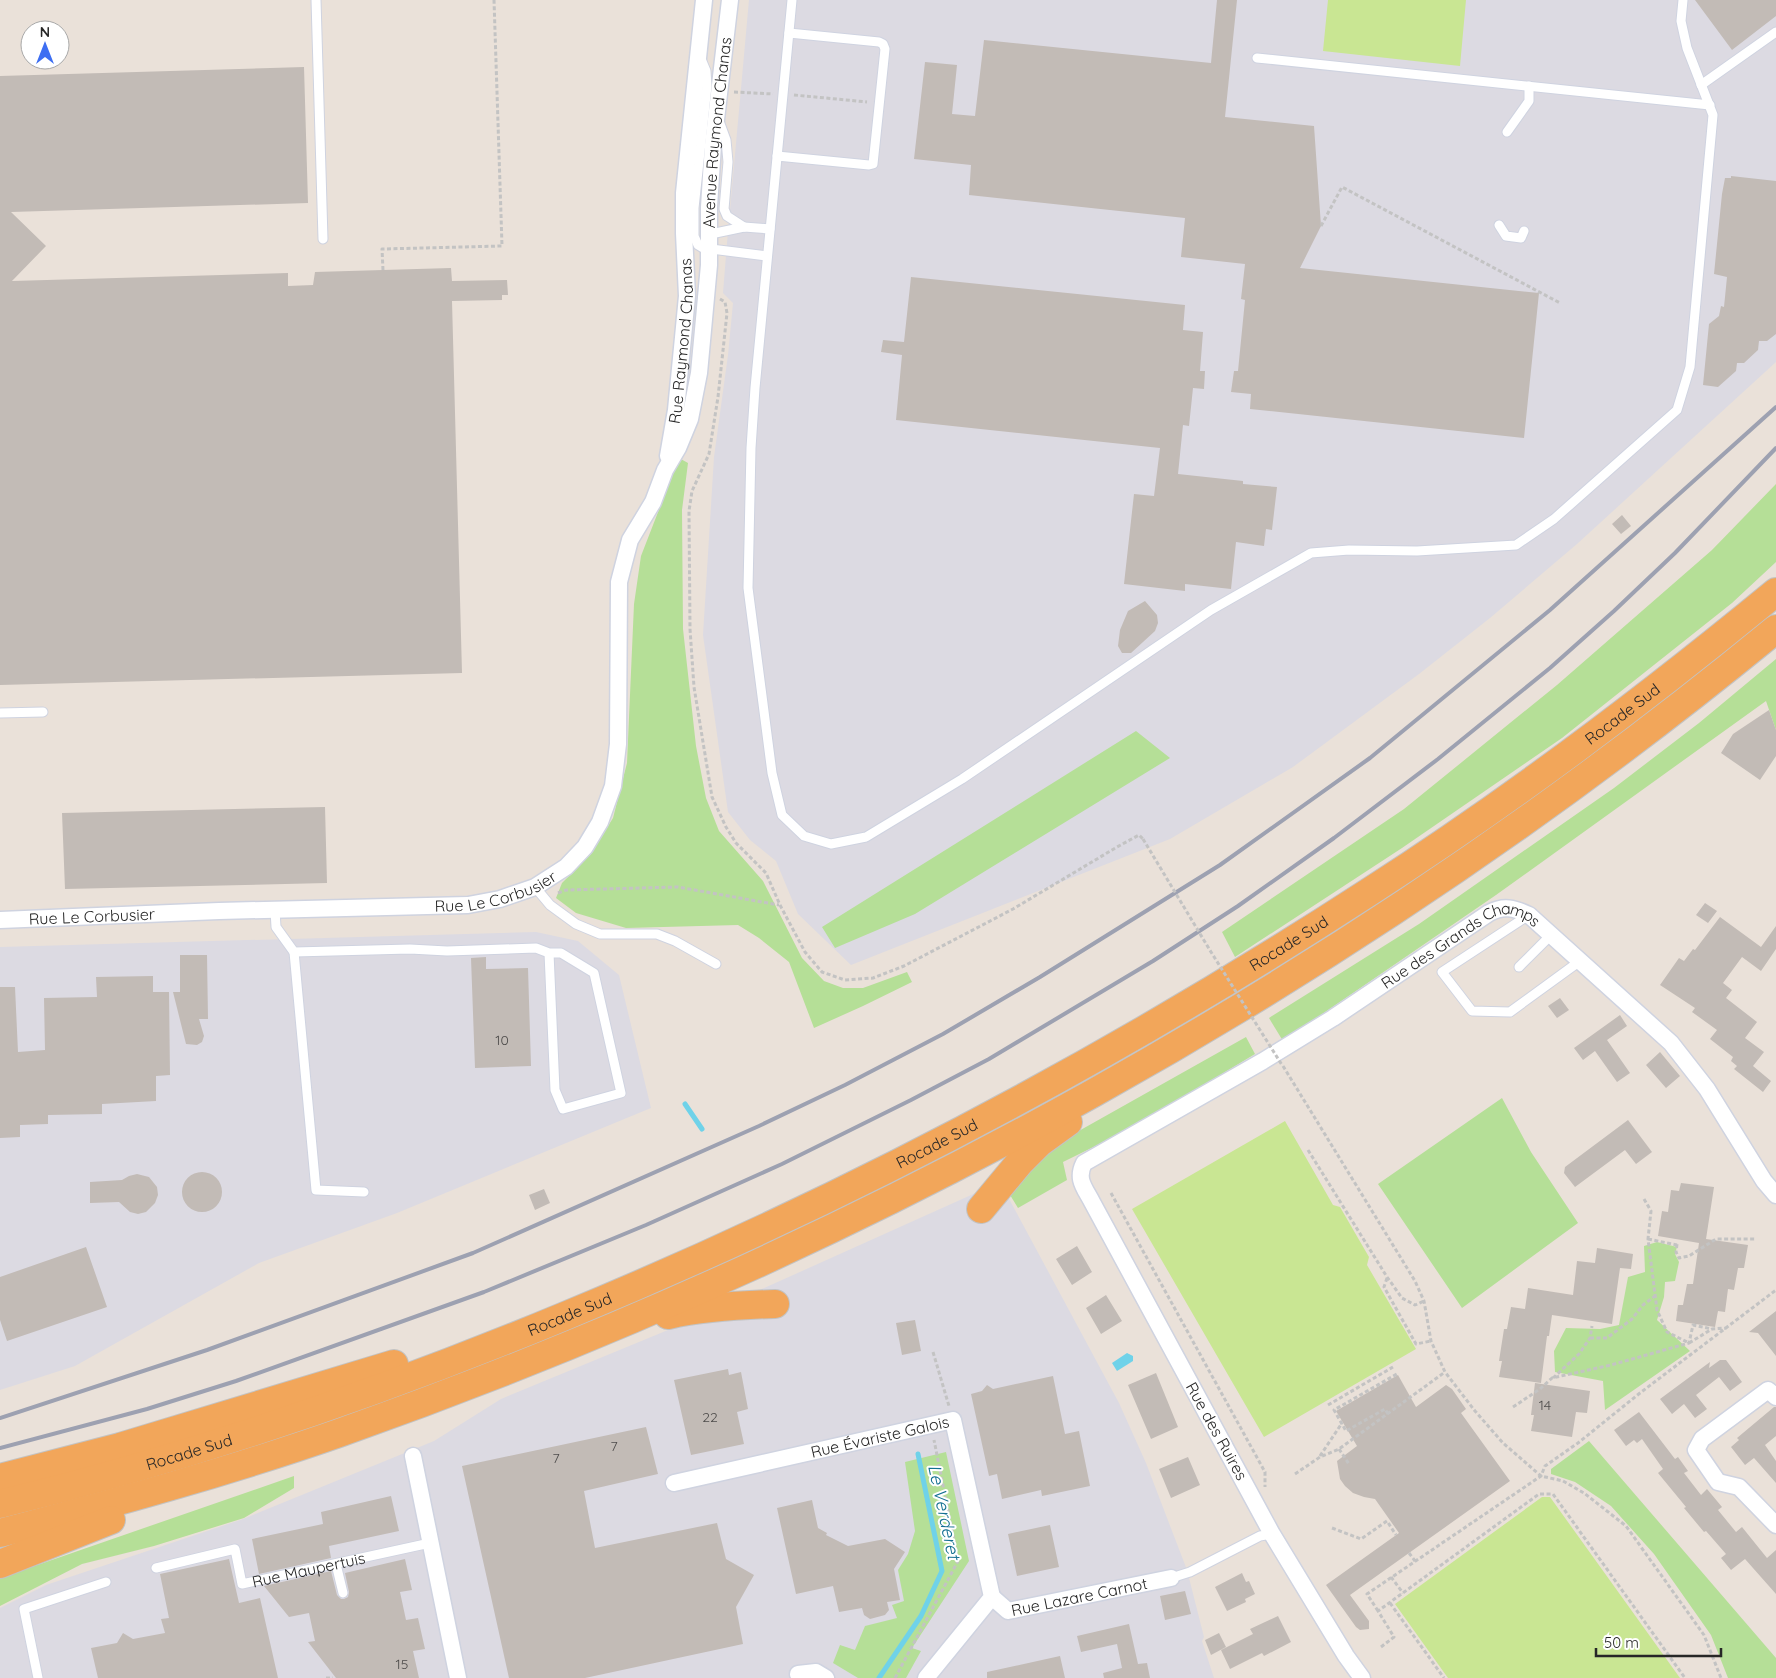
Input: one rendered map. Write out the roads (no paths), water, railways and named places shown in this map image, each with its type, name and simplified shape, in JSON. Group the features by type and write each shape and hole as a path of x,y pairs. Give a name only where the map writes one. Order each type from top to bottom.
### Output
{"highway":[{"path":"1625,712 1776,575"},
{"name":"Rocade Sud","path":"0,1504 163,1460 286,1420 451,1361 611,1297 850,1187 1049,1084 1181,1010 1374,890 1501,803 1625,712 1776,592"},
{"name":"Rocade Sud","path":"0,1534 142,1496 338,1433 616,1326 796,1245 912,1188 1137,1068 1270,989 1405,903 1504,835 1654,726 1776,629"},
{"path":"981,1209 1020,1162 1039,1143 1270,989"},
{"path":"0,1478 120,1447 611,1297"},
{"path":"616,1326 702,1308 741,1304 775,1304"},
{"path":"0,1564 68,1536 338,1433"}],"street":[{"name":"Rue Raymond Chanas","path":"665,470 676,410 687,296 684,194 704,0"},
{"name":"Avenue Raymond Chanas","path":"706,248 701,207 717,110 730,0"},
{"name":"Rue Raymond Chanas","path":"665,470 678,448 690,419 700,373 706,248"},
{"name":"Rue Le Corbusier","path":"0,920 468,905 540,892 585,846 600,822 613,786 618,744 619,582 630,540 653,502 665,470"},
{"name":"Rue des Grands Champs","path":"1080,1179 1080,1171 1084,1163 1263,1061 1325,1023 1489,913 1507,907 1517,909 1529,915 1552,934 1671,1043 1707,1089 1764,1181 1776,1195"},
{"name":"Rue des Ruires","path":"1080,1179 1272,1534 1346,1656 1362,1678"},
{"path":"1776,1397 1768,1390 1702,1439 1696,1450 1718,1482 1739,1487 1776,1525"},
{"name":"Rue Évariste Galois","path":"674,1483 953,1420 992,1597"},
{"path":"413,1456 458,1678"},
{"name":"Rue Lazare Carnot","path":"992,1597 1008,1611 1171,1578"},
{"path":"926,1678 992,1597"},
{"path":"798,1674 816,1672 826,1678"}],"lane":[{"path":"316,0 323,239"},
{"path":"792,0 755,388 751,448 748,588 772,772 782,815 804,836 831,844 866,837 903,817 962,780 1211,610 1311,552 1349,550 1417,551 1516,545 1554,519 1677,410 1690,367 1713,115 1686,42 1681,21 1683,0"},
{"path":"1701,85 1776,32"},
{"path":"777,156 873,164 880,104 885,49 883,44 879,42 789,33"},
{"path":"699,54 706,71 707,86 701,207"},
{"path":"1258,58 1710,105"},
{"path":"1529,86 1529,101 1535,110"},
{"path":"1507,132 1529,101"},
{"path":"717,110 720,126 726,140 728,162 724,209 727,216 744,227 770,230"},
{"path":"1499,225 1506,236 1521,238 1524,231"},
{"path":"685,256 706,248 744,227"},
{"path":"706,248 767,256"},
{"path":"0,713 43,712"},
{"path":"540,892 550,905 576,924 600,934 657,934 675,941 716,964"},
{"path":"275,910 276,927 294,952 316,1190 364,1192"},
{"path":"1529,915 1442,972 1472,1011 1510,1012 1580,961"},
{"path":"1519,967 1552,934"},
{"path":"294,952 410,949 447,951 536,948 549,954 562,953 594,974 621,1093 563,1109 555,1090 549,954"},
{"path":"1171,1578 1190,1572 1260,1536 1272,1534"},
{"name":"Rue Maupertuis","path":"156,1568 235,1549 242,1584 430,1543"},
{"path":"336,1564 344,1593"},
{"path":"38,1678 24,1609 106,1582"}],"water":[{"path":"1127,1353 1133,1356 1133,1361 1117,1371 1112,1363"}],"waterway":[{"name":"Le Verderet","path":"685,1104 702,1129"},
{"name":"Le Verderet","path":"879,1678 921,1616 942,1571 918,1454"}],"railway":[{"path":"0,1418 207,1350 473,1253 759,1126 845,1085 943,1034 1040,977 1220,865 1370,758 1550,610 1776,407"},
{"path":"0,1448 147,1409 236,1381 484,1292 646,1225 782,1164 989,1059 1153,961 1238,906 1334,838 1438,759 1550,668 1614,611 1675,553 1776,448"}]}
